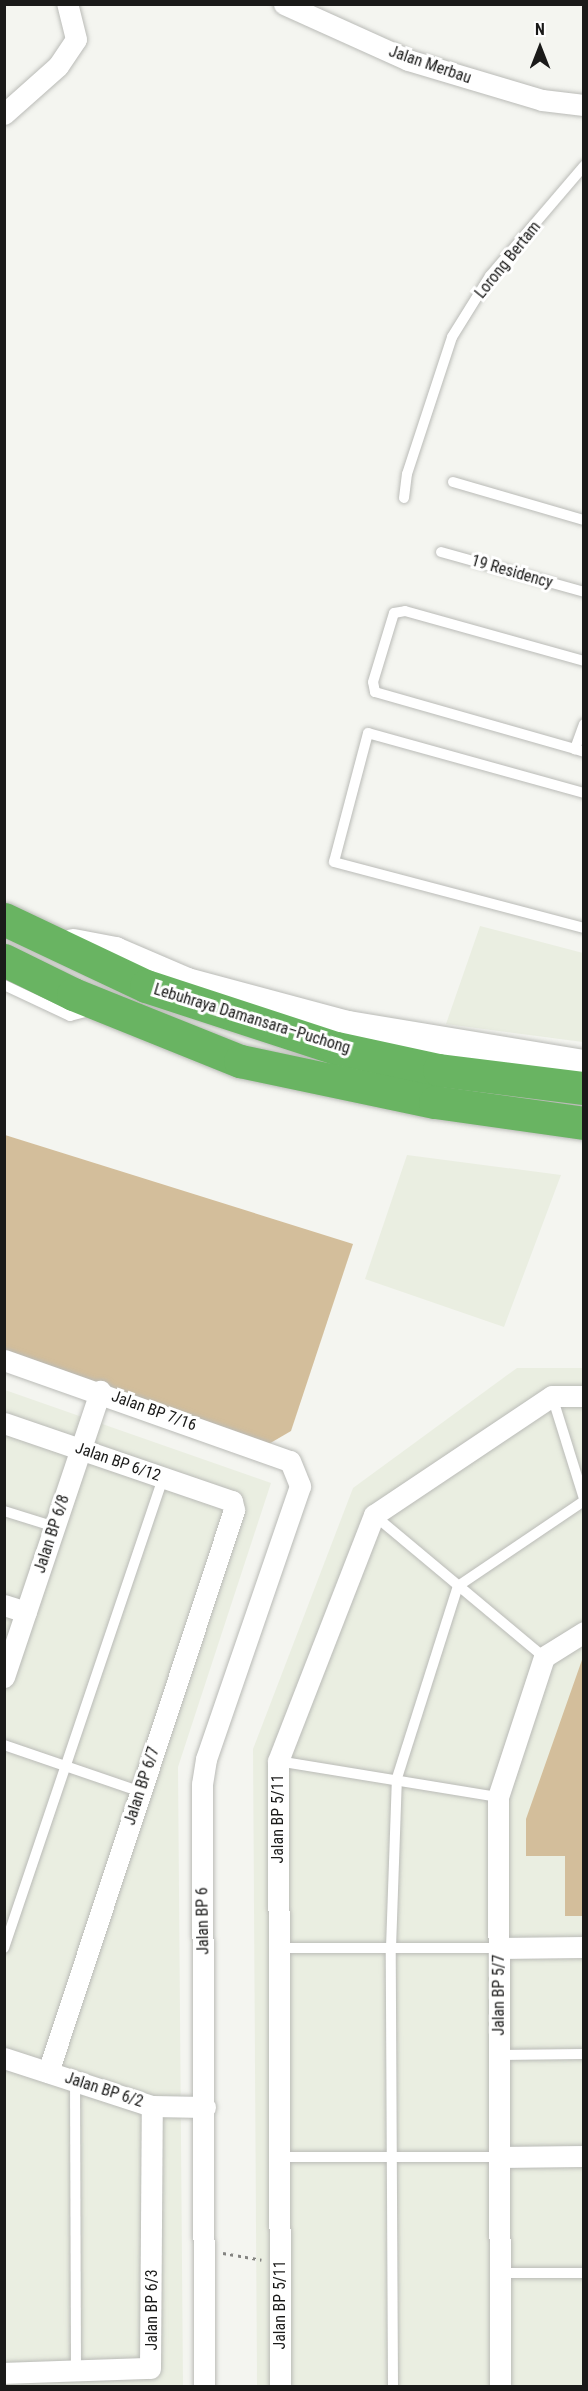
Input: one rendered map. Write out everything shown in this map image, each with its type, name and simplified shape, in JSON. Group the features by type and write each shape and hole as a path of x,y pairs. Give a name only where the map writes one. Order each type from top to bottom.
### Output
{"highway":[{"name":"Lebuhraya Damansara–Puchong","path":"4,919 147,986 336,1048 439,1070 584,1088"},
{"path":"4,960 103,1006 240,1061 435,1102 584,1124"}],"street":[{"path":"4,114 58,66 76,39 67,4"},
{"name":"Jalan Merbau","path":"284,4 408,60 542,100 584,105"},
{"path":"46,939 116,952 187,983 348,1026 584,1065"},
{"name":"Jalan BP 7/16","path":"4,1360 100,1391 290,1461 297,1471"},
{"name":"Jalan BP 6/8","path":"4,1677 100,1391"},
{"path":"374,1515 552,1396 584,1396"},
{"name":"Jalan BP 6/12","path":"4,1423 232,1501"},
{"name":"Jalan BP 6","path":"204,2386 205,2108 202,1784 206,1759 300,1486 297,1471"},
{"name":"Jalan BP 6/7","path":"48,2072 234,1510 232,1501"},
{"name":"Jalan BP 5/11","path":"280,2386 278,1761 374,1515"},
{"path":"4,1605 26,1612"},
{"path":"544,1657 584,1632"},
{"name":"Jalan BP 5/7","path":"500,2386 498,1797 544,1657"},
{"path":"498,1947 584,1947"},
{"name":"Jalan BP 6/2","path":"4,2058 152,2106 205,2108"},
{"name":"Jalan BP 6/3","path":"4,2373 145,2371 152,2361 152,2106"},
{"path":"499,2157 584,2156"}],"lane":[{"name":"Lorong Bertam","path":"404,498 407,474 452,337 490,276 584,166"},
{"path":"453,482 584,520"},
{"name":"19 Residency","path":"441,552 584,592"},
{"path":"584,661 405,611 394,613 373,682 375,692 579,750 584,724"},
{"path":"584,793 368,733 334,862 584,928"},
{"path":"4,985 70,1016 103,1006"},
{"path":"393,2386 391,1948 397,1778 458,1586 584,1500 552,1396"},
{"path":"4,1948 164,1478"},
{"path":"4,1511 55,1527"},
{"path":"374,1515 544,1657"},
{"path":"4,1745 141,1792"},
{"path":"278,1761 397,1778 498,1797"},
{"path":"279,1948 498,1947"},
{"path":"499,2055 584,2054"},
{"path":"75,2081 76,2373"},
{"path":"279,2157 499,2157"},
{"path":"499,2273 584,2272"}],"path":[{"path":"204,2249 280,2262"}],"shaded area":[{"path":"480,926 583,953 583,1042 446,1024"},
{"path":"5,1135 353,1244 291,1431 267,1445 5,1353"},
{"path":"407,1155 561,1175 504,1327 365,1279"},
{"path":"517,1368 583,1368 583,2386 257,2386 253,1749 353,1488"},
{"path":"5,1390 271,1483 178,1767 183,2386 5,2386"},
{"path":"583,1657 583,1916 565,1916 565,1856 526,1856 526,1819"}]}
